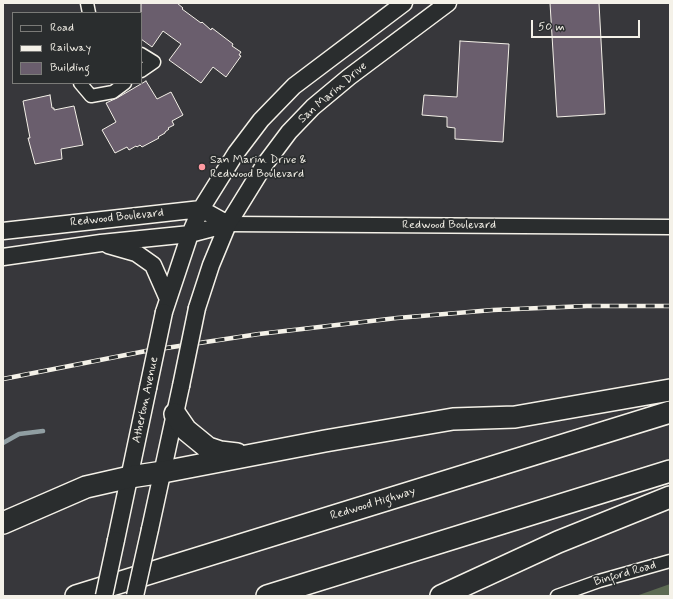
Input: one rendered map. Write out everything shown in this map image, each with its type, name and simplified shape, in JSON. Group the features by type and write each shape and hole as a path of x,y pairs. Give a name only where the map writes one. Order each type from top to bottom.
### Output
{"highway":[{"path":"3,523 86,487 130,477 453,418 516,417 670,390"},
{"name":"Redwood Highway","path":"76,596 670,412"},
{"path":"175,414 186,430 208,448 220,452 247,455"},
{"path":"267,596 670,471"},
{"path":"441,596 558,542 670,497"}],"main road":[{"path":"201,209 236,153 262,120 294,86 404,3"},
{"name":"San Marin Drive","path":"228,224 265,164 289,132 313,107 349,77 448,3"},
{"name":"Redwood Boulevard","path":"3,231 201,209 228,224"},
{"name":"Atherton Avenue","path":"104,596 166,305 190,234 201,209"},
{"path":"135,596 163,472 197,308 211,265 228,224"},
{"name":"Redwood Boulevard","path":"3,257 101,243 190,234 228,224"},
{"path":"101,243 136,253 153,265 166,305"}],"street":[{"path":"142,55 154,62 142,70"},
{"path":"81,84 91,96 113,92 124,84"},
{"name":"Redwood Boulevard","path":"228,224 670,227"},
{"name":"Binford Road","path":"557,596 599,581 670,561"}],"green space":[{"path":"670,584 670,596 636,596"}],"building":[{"path":"141,3 177,3 183,8 182,9 201,23 202,22 211,30 212,28 233,44 232,46 241,52 239,55 241,56 226,77 213,67 201,83 169,60 181,44 163,31 152,47 142,40"},
{"path":"550,3 599,3 605,114 557,117"},
{"path":"460,41 509,44 503,142 455,139 455,128 447,127 447,117 422,115 424,95 457,97"},
{"path":"146,81 157,99 171,92 183,115 172,121 174,125 168,128 169,129 165,133 158,137 159,138 142,147 140,145 129,150 127,147 115,153 102,130 116,122 106,103"},
{"path":"50,95 52,108 54,108 54,110 74,106 83,145 61,149 62,159 35,164 28,138 30,138 23,101"}],"waterway":[{"path":"3,443 19,434 43,431"}],"railway":[{"path":"3,379 146,351 259,334 397,318 493,310 587,306 670,306"}],"place":[{"name":"San Marin Drive & Redwood Boulevard","path":"202,167"}]}
